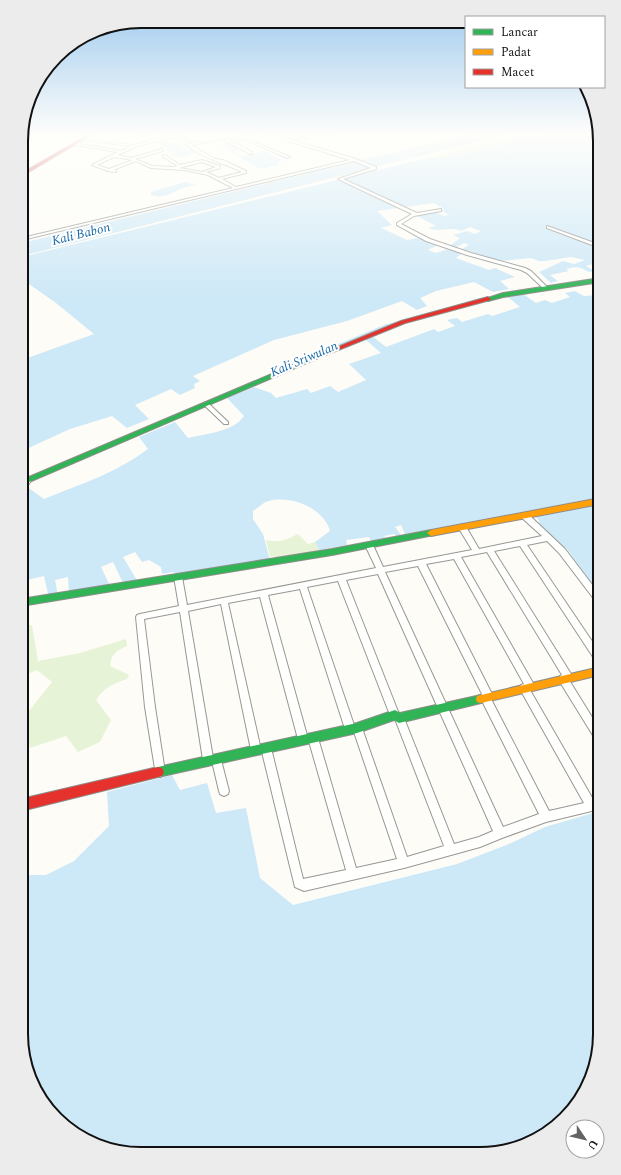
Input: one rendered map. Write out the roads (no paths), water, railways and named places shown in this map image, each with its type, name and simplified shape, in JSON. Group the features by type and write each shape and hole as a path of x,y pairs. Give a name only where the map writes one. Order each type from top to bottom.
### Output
{"main road":[{"path":"28,482 206,404 403,322 503,295 593,281"},
{"path":"28,602 264,564 593,502"},
{"path":"28,802 593,672"}],"street":[{"path":"28,238 233,189"},
{"path":"360,189 415,216"},
{"path":"440,210 415,216 398,224 428,240 523,269 529,272 546,288"},
{"path":"548,227 593,244"},
{"path":"206,404 226,423"},
{"path":"525,516 562,551 593,591"},
{"path":"462,527 477,552"},
{"path":"160,772 150,707 140,617 547,538"},
{"path":"522,543 593,650"},
{"path":"369,544 500,833"},
{"path":"489,550 593,727"},
{"path":"456,556 527,687 593,800"},
{"path":"421,563 546,817"},
{"path":"178,577 213,759 224,791"},
{"path":"341,578 451,850"},
{"path":"303,586 353,728 404,863"},
{"path":"263,593 352,875"},
{"path":"224,601 261,749 300,883 304,885 404,863 480,842 500,833 546,817 593,806"}],"water":[{"path":"162,189 181,189 163,196 151,195 151,192"},
{"name":"Kali Babon","path":"245,189 289,189 28,254 28,242"},
{"path":"301,189 593,189 593,264 586,266 593,271 589,272 576,267 566,269 569,271 550,275 558,281 551,283 539,272 563,261 574,264 585,260 571,257 545,261 539,261 531,258 501,261 462,249 469,245 465,243 456,247 451,245 460,238 453,235 467,231 475,234 481,231 470,227 461,231 453,229 436,230 428,228 436,226 417,216 435,212 444,216 449,215 441,210 444,209 434,203 377,211 392,225 381,228 407,240 418,238 440,244 428,250 436,253 451,248 462,253 456,258 489,270 495,268 515,277 500,281 509,289 493,292 474,282 436,291 420,298 427,306 417,310 402,301 347,321 274,340 193,376 200,381 194,384 195,388 180,395 171,389 135,405 149,419 127,428 112,416 70,429 28,448 28,358 94,334 56,303 28,283 28,256"},
{"path":"575,291 584,296 593,295 593,498 405,534 401,525 395,527 401,535 396,536 394,534 384,536 386,538 371,541 369,537 346,540 347,545 319,550 315,542 330,531 327,523 321,516 306,505 296,502 287,500 269,501 253,511 253,519 263,534 270,560 179,575 173,572 162,574 161,567 149,560 142,562 135,552 123,557 138,582 124,585 113,562 101,567 111,588 69,595 68,577 55,580 58,596 49,598 44,576 28,580 28,487 44,499 98,477 123,465 148,449 139,437 175,422 188,438 218,432 233,426 244,416 227,398 254,387 271,393 276,398 307,389 311,393 330,386 338,392 366,380 349,364 381,353 365,339 372,336 386,347 434,329 438,332 455,326 447,320 457,318 462,322 488,314 492,316 520,307 508,297 523,294 536,303 545,300 552,303 570,297 565,293"},
{"path":"593,505 593,585 567,549 548,536 534,523 540,522 536,517"},
{"path":"172,775 180,790 207,783 216,813 246,808 260,878 293,905 457,864 509,844 545,827 593,813 593,1041 587,1070 570,1103 549,1124 530,1135 509,1143 480,1147 141,1147 112,1143 84,1132 72,1124 56,1109 47,1097 34,1070 30,1056 28,1034 28,875 46,875 74,861 109,826 107,792"}],"waterway":[{"name":"Kali Sriwulan","path":"520,291 536,288"},
{"name":"Kali Sriwulan","path":"386,325 484,298"},
{"name":"Kali Sriwulan","path":"329,349 386,325"}]}
